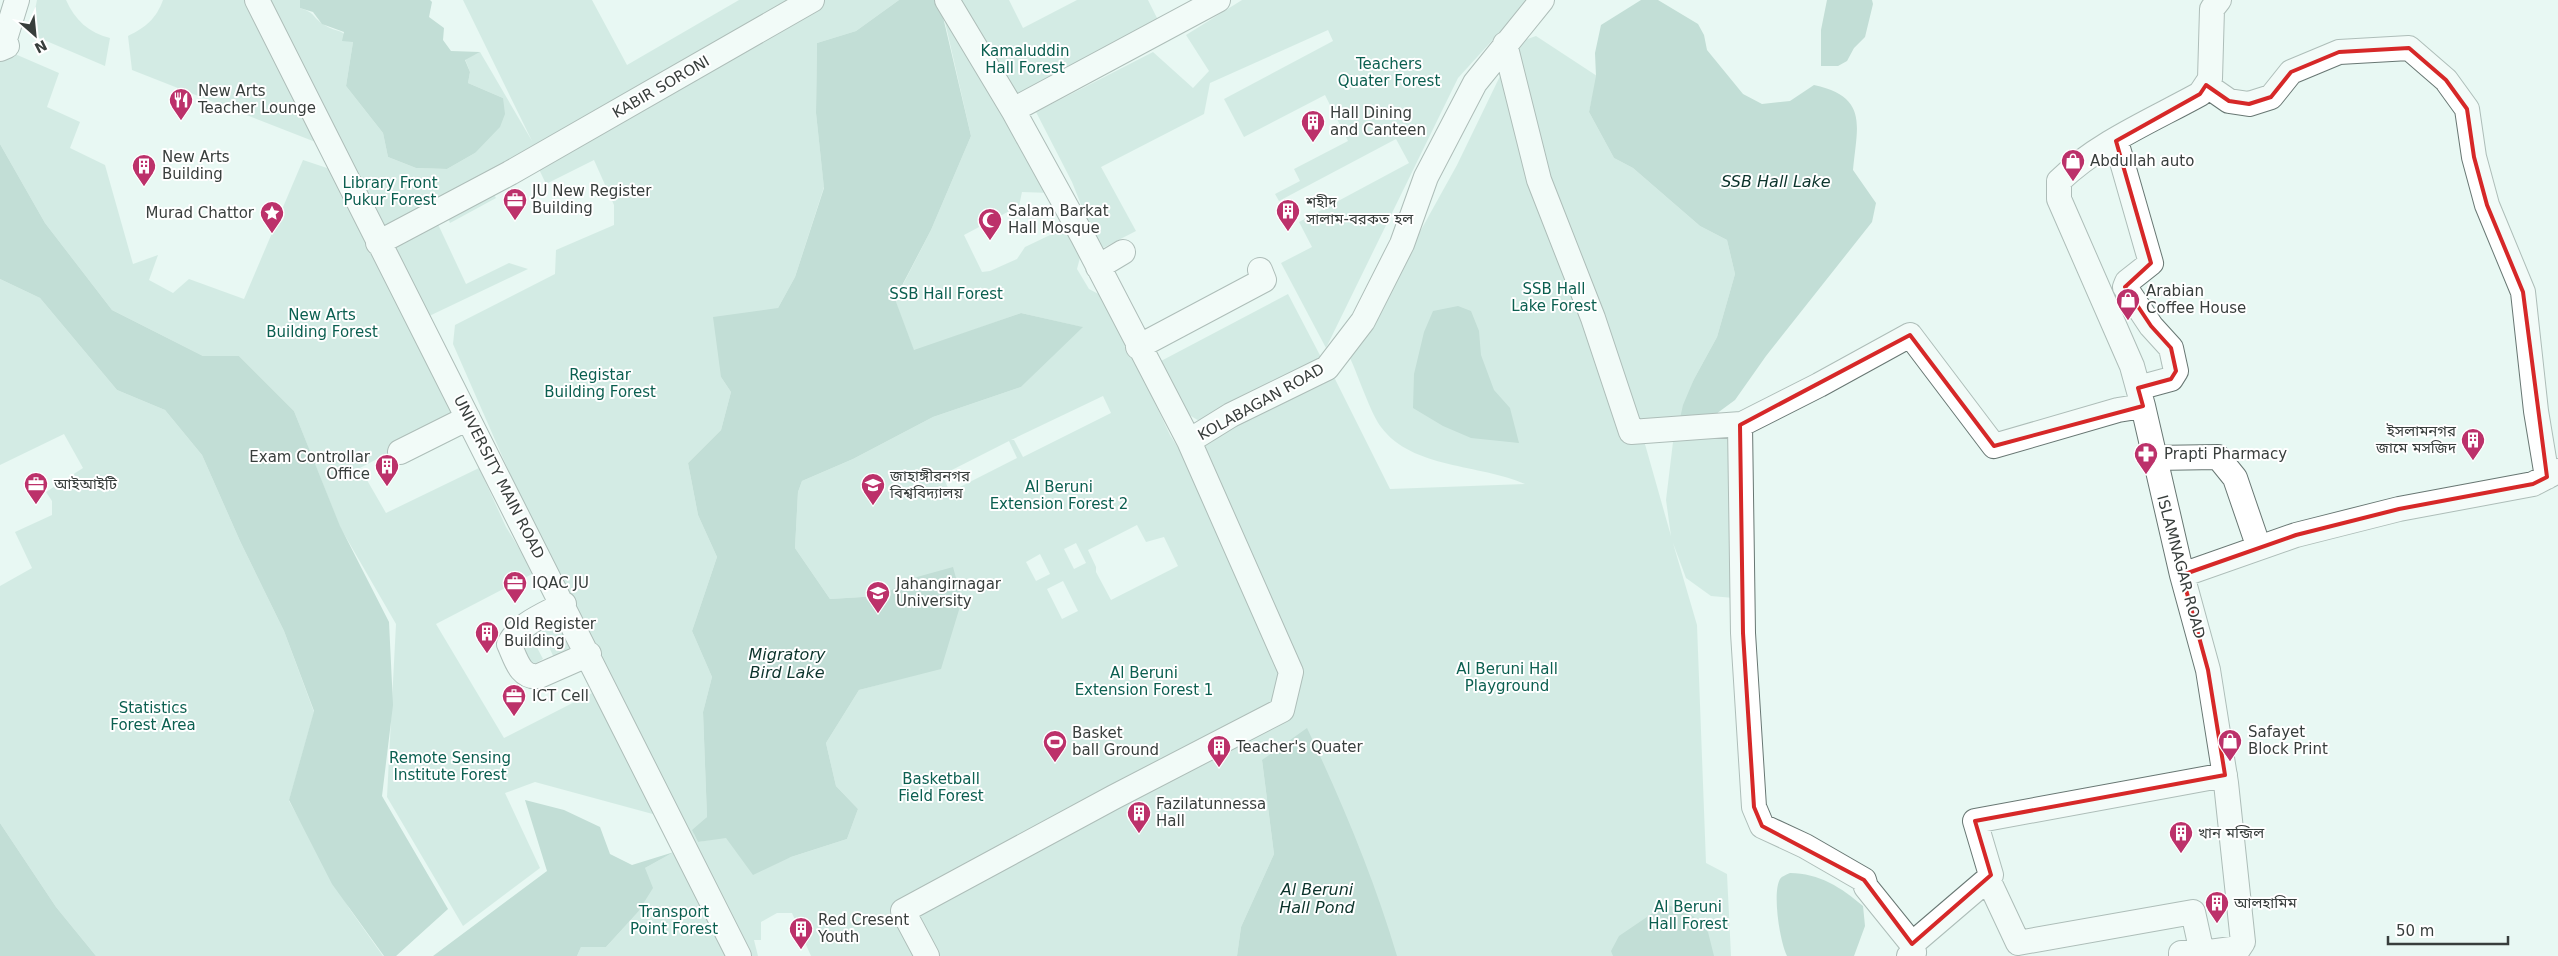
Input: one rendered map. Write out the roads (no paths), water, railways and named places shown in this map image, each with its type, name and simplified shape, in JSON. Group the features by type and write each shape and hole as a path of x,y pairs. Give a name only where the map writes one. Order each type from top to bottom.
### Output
{"street":[{"path":"3,44 16,0"},
{"name":"UNIVERSITY MAIN ROAD","path":"256,0 378,243 564,604 739,956"},
{"name":"KABIR SORONI","path":"378,243 511,176 812,0"},
{"path":"927,956 903,911 1114,797 1282,710 1291,672 1189,441 1013,110 947,0"},
{"path":"1013,110 1218,0"},
{"name":"KOLABAGAN ROAD","path":"1189,441 1231,415 1327,368 1363,321 1402,244 1426,177 1475,83 1542,0"},
{"path":"1505,44 1539,180 1593,318 1631,432 1741,424 1820,385 1910,334 1994,446 2118,410 2170,379 2176,371 2171,348 2150,326 2125,287 2126,282 2151,263 2116,141 2200,94 2210,79 2212,9 2219,0"},
{"path":"2182,575 2296,535 2399,509 2510,490 2533,484 2553,474 2536,411 2523,292 2487,205 2474,157 2467,109 2446,80 2409,48 2339,52 2291,72 2271,97 2249,104 2229,101 2206,85"},
{"name":"ISLAMNAGAR ROAD","path":"2116,141 2092,154 2059,181 2059,200 2132,366 2182,575 2208,670 2225,775 2244,942 2239,948 2192,955"},
{"path":"1098,267 1123,252"},
{"path":"1138,347 1264,280 1260,270"},
{"path":"400,452 468,418"},
{"path":"1741,424 1743,633 1754,806 1762,826 1806,846 1864,880 1866,887 1910,950 1991,875 1975,821 2225,775"},
{"path":"2153,458 2206,455 2218,457 2235,478 2258,548"},
{"path":"564,604 521,628 508,644 523,673 531,677 539,676 589,654"},
{"path":"1988,879 2018,943 2193,912 2192,955"}],"water":[{"path":"300,0 430,0 432,2 429,17 444,28 443,40 451,51 480,52 465,60 470,72 468,83 503,98 505,114 500,127 475,153 447,169 416,168 388,157 383,133 346,86 353,42 342,41 344,32 322,24 313,12 300,8"},
{"name":"Migratory Bird Lake","path":"899,0 939,0 971,136 931,230 895,299 914,350 1021,313 1083,327 1021,387 933,417 853,459 802,481 798,492 795,548 830,599 879,596 917,577 953,567 962,600 941,669 859,690 826,743 836,786 858,809 847,839 791,857 753,875 726,838 698,842 692,830 707,817 703,712 712,677 692,631 717,557 698,515 688,463 721,430 731,392 721,377 713,317 778,308 795,277 824,188 816,113 817,43 856,31"},
{"name":"SSB Hall Lake","path":"1641,0 1658,0 1698,24 1704,35 1707,50 1743,94 1762,104 1790,101 1814,85 1832,90 1844,97 1852,106 1856,115 1857,127 1853,170 1876,203 1872,222 1766,356 1735,400 1716,414 1679,423 1683,405 1694,379 1717,337 1735,274 1727,240 1700,226 1633,168 1614,158 1589,112 1596,76 1595,53 1601,25"},
{"path":"1827,0 1872,0 1873,4 1865,37 1854,48 1847,61 1838,66 1821,66 1821,30"},
{"path":"0,144 45,223 112,310 203,356 239,356 294,411 340,526 389,622 393,705 382,796 448,909 396,956 384,956 332,884 289,800 314,711 284,631 240,541 202,455 165,410 117,390 40,298 0,279"},
{"path":"1458,306 1471,311 1479,331 1481,355 1494,390 1510,408 1519,443 1471,438 1443,426 1413,408 1414,374 1424,332 1433,311"},
{"name":"Al Beruni Hall Pond","path":"1307,728 1356,840 1397,956 1237,956 1241,927 1274,854 1262,760"},
{"path":"525,800 564,810 600,827 610,854 632,865 674,852 645,868 653,888 638,912 606,947 581,947 577,956 433,956 547,871"},
{"path":"0,823 56,907 96,956 0,956"},
{"path":"1790,873 1811,876 1830,883 1847,893 1863,906 1865,926 1854,956 1787,956 1780,929 1777,895 1780,879"},
{"path":"1666,904 1693,916 1708,932 1714,956 1613,956 1611,951 1619,936"}],"place":[{"name":"New Arts Teacher Lounge","path":"181,121"},
{"name":"Hall Dining and Canteen","path":"1313,143"},
{"name":"Abdullah auto","path":"2073,182"},
{"name":"New Arts Building","path":"144,187"},
{"name":"JU New Register Building","path":"515,221"},
{"name":"শহীদ সালাম-বরকত হল","path":"1288,232"},
{"name":"Murad Chattor","path":"272,234"},
{"name":"Salam Barkat Hall Mosque","path":"990,241"},
{"name":"Arabian Coffee House","path":"2128,321"},
{"name":"ইসলামনগর জামে মসজিদ","path":"2473,461"},
{"name":"Prapti Pharmacy","path":"2146,475"},
{"name":"Exam Controllar Office","path":"387,487"},
{"name":"আইআইটি","path":"36,505"},
{"name":"জাহাঙ্গীরনগর বিশ্ববিদ্যালয়","path":"873,506"},
{"name":"IQAC JU","path":"515,604"},
{"name":"Jahangirnagar University","path":"878,614"},
{"name":"Old Register Building","path":"487,654"},
{"name":"ICT Cell","path":"514,717"},
{"name":"Safayet Block Print","path":"2230,762"},
{"name":"Basket ball Ground","path":"1055,763"},
{"name":"Teacher's Quater","path":"1219,768"},
{"name":"Fazilatunnessa Hall","path":"1139,834"},
{"name":"খান মন্জিল","path":"2181,854"},
{"name":"আলহামিম","path":"2217,924"},
{"name":"Red Cresent Youth","path":"801,950"}],"park label":[{"name":"Kamaluddin Hall Forest","path":"1025,60"},
{"name":"Teachers Quater Forest","path":"1389,72"},
{"name":"Library Front Pukur Forest","path":"390,192"},
{"name":"SSB Hall Forest","path":"946,294"},
{"name":"SSB Hall Lake Forest","path":"1554,298"},
{"name":"New Arts Building Forest","path":"322,324"},
{"name":"Registar Building Forest","path":"600,384"},
{"name":"Al Beruni Extension Forest 2","path":"1059,496"},
{"name":"Al Beruni Hall Playground","path":"1507,678"},
{"name":"Al Beruni Extension Forest 1","path":"1144,682"},
{"name":"Statistics Forest Area","path":"153,716"},
{"name":"Remote Sensing Institute Forest","path":"450,766"},
{"name":"Basketball Field Forest","path":"941,788"},
{"name":"Al Beruni Hall Forest","path":"1688,916"},
{"name":"Transport Point Forest","path":"674,920"}]}
